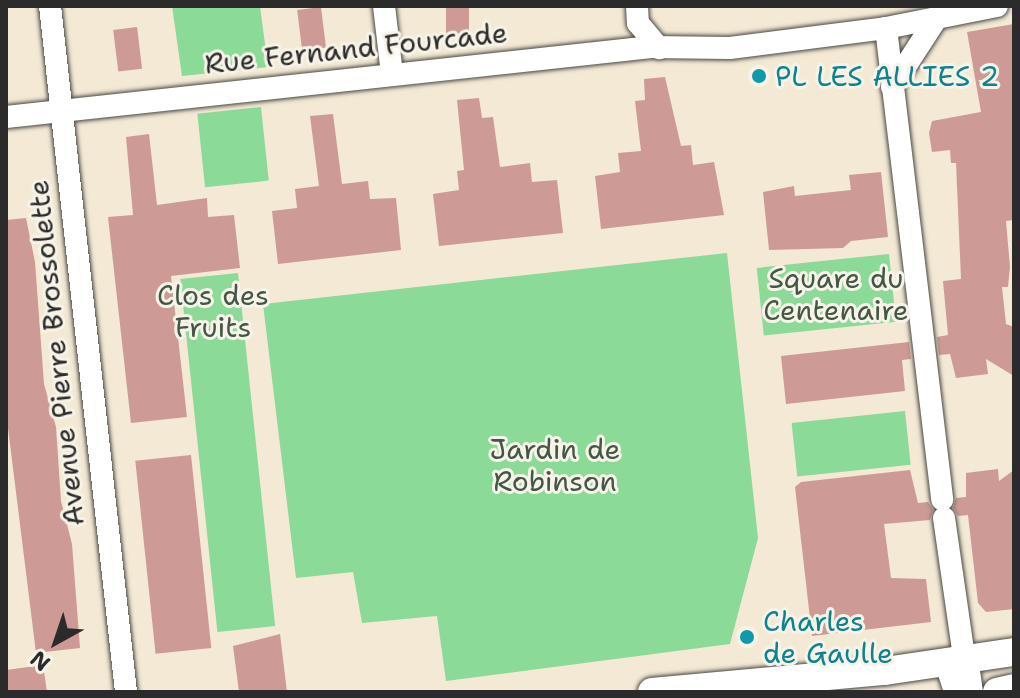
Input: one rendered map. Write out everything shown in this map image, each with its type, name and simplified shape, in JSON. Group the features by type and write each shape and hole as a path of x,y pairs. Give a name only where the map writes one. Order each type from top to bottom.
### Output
{"main road":[{"path":"652,692 801,685 964,657 1014,652"},
{"path":"964,657 969,692"},
{"path":"997,692 1014,688"}],"street":[{"name":"Avenue Pierre Brossolette","path":"50,6 126,692"},
{"path":"384,6 392,74"},
{"path":"637,6 638,23 659,48"},
{"name":"Rue Fernand Fourcade","path":"6,117 659,48 730,48 886,28 942,11 997,6"},
{"path":"892,87 942,11"},
{"path":"886,28 943,509 964,657 949,673 955,692"}],"green space":[{"path":"172,6 260,6 268,67 182,76"},
{"path":"261,107 269,181 205,187 197,114"},
{"name":"Jardin de Robinson","path":"727,253 758,538 730,644 446,681 437,616 362,623 353,572 296,578 263,304"},
{"name":"Square du Centenaire","path":"889,254 896,322 764,336 757,268"},
{"name":"Clos des Fruits","path":"238,273 275,626 217,632 180,279"},
{"path":"905,411 911,465 797,477 792,423"}],"building":[{"path":"446,6 469,6 469,35 446,35"},
{"path":"321,7 326,48 302,51 297,10"},
{"path":"1014,24 1014,220 1006,221 1010,267 1008,287 1002,287 1006,324 1014,327 1014,376 986,359 988,374 956,378 950,354 939,355 937,337 948,335 943,281 961,279 956,163 951,163 950,150 932,152 929,133 932,121 981,112 967,32"},
{"path":"137,27 142,69 118,72 113,30"},
{"path":"665,77 681,146 691,145 693,165 714,162 724,215 601,229 595,176 620,172 618,153 641,151 635,101 645,100 644,79"},
{"path":"479,98 482,118 493,117 500,167 530,163 532,182 557,180 563,233 439,246 433,194 459,190 457,171 464,170 457,100"},
{"path":"333,114 342,184 368,181 370,199 396,198 401,250 278,264 272,211 297,208 295,189 319,186 310,116"},
{"path":"149,134 157,205 207,198 208,217 234,215 240,268 171,276 187,417 131,423 108,217 133,215 126,137"},
{"path":"881,172 888,237 851,241 843,248 769,250 763,192 794,186 795,196 851,190 849,175"},
{"path":"26,218 35,262 44,384 56,427 61,501 72,544 80,648 36,653 6,412 6,220"},
{"path":"909,342 911,359 902,360 905,391 786,404 781,356"},
{"path":"191,455 211,648 156,654 135,461"},
{"path":"998,469 999,481 1014,470 1014,609 986,612 978,603 968,515 958,516 953,508 956,498 966,497 966,473"},
{"path":"910,470 918,503 928,502 933,510 930,520 884,524 891,578 926,579 931,622 812,636 795,487 801,482"},
{"path":"280,634 287,692 239,692 233,646"},
{"path":"43,665 47,692 6,692 6,670"}],"place":[{"name":"PL LES ALLIES 2","path":"759,76"},
{"name":"Charles de Gaulle","path":"747,637"}]}
